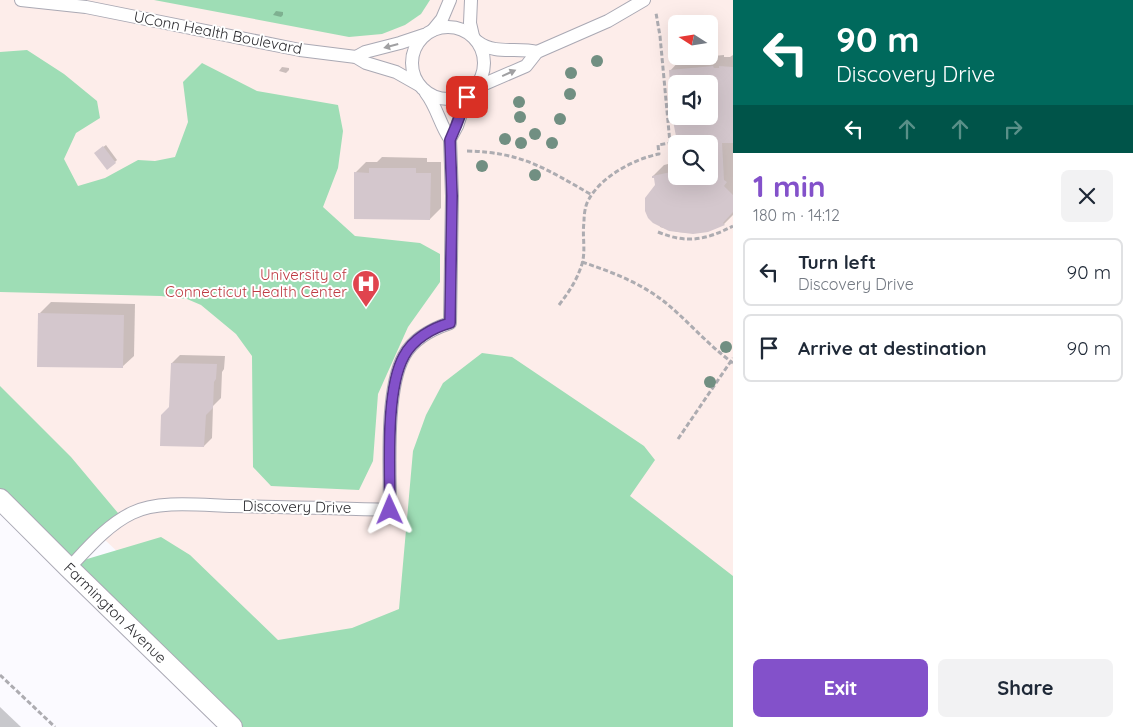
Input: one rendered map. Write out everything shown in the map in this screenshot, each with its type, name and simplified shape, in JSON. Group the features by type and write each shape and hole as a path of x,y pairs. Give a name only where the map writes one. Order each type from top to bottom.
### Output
{"main road":[{"name":"Farmington Avenue","path":"0,499 68,568 232,727"}],"street":[{"name":"UConn Health Boulevard","path":"21,0 86,7 300,50 356,57 366,63 396,72 422,88"},
{"path":"450,0 442,19 417,45 412,58 413,72 422,88 436,98 450,100 464,96 526,66 537,52 608,21 644,0"},
{"path":"471,0 470,22 485,62 483,76 473,90"},
{"path":"430,32 447,27 461,29 494,49 524,49 537,52"},
{"name":"UConn Health Boulevard","path":"356,57 365,52 400,43 430,32"},
{"name":"Discovery Drive","path":"422,88 431,101 450,140"},
{"name":"Discovery Drive","path":"68,568 119,521 132,513 151,507 198,505 390,510 392,402 396,376 404,356 416,342 431,330 450,323 452,196 450,140 464,102 473,90"}],"path":[{"path":"559,305 576,280 582,262 585,238 584,218 588,200 601,184 627,167 647,157 659,154 658,145 670,143 660,36 656,13"},
{"path":"467,151 509,155 531,161 592,195"},
{"path":"658,232 672,238 686,240 702,239 733,226"},
{"path":"582,262 616,273 650,292 686,320 713,348 732,360 678,439"},
{"path":"0,675 55,727"}],"shaded area":[{"name":"University of Connecticut Health Center","path":"0,0 733,0 733,629 287,727 140,573 0,441"}],"green space":[{"path":"154,0 430,0 421,14 405,25 382,34 349,37"},
{"path":"27,50 64,74 97,101 100,118 76,133 64,159 78,186 105,178 138,160 155,161 175,157 188,122 183,82 202,63 257,91 338,105 343,131 338,168 323,207 355,236 420,243 440,254 440,282 408,327 378,394 373,461 359,490 271,486 253,467 252,356 236,334 201,305 187,299 161,296 0,292 0,52"},
{"path":"482,353 512,357 644,446 655,460 630,496 733,576 733,727 232,727 67,565 161,537 190,555 278,640 352,628 399,609 413,451 426,415 443,383"},
{"path":"0,386 71,457 123,519 67,565 0,499"}],"building":[{"path":"713,66 714,68 719,68 719,66 733,67 733,143 722,143 724,180 727,182 724,186 733,195 733,212 723,223 725,225 708,232 693,234 669,231 653,223 645,211 645,198 655,185 652,176 668,173 668,185 718,185 718,135 676,135 674,125 718,125 718,75 669,75 669,70"},
{"path":"103,146 116,163 107,170 94,153"},
{"path":"369,168 416,168 416,173 431,173 430,220 354,219 354,172 369,173"},
{"path":"38,313 124,315 123,368 37,367"},
{"path":"171,363 217,364 213,408 206,415 204,447 160,446 161,415 169,407"}],"place":[{"name":"University of Connecticut Health Center","path":"366,308"}],"route":[{"path":"390,510 391,416 396,376 404,356 416,342 431,330 450,323 452,196 450,140 467,97"}]}
